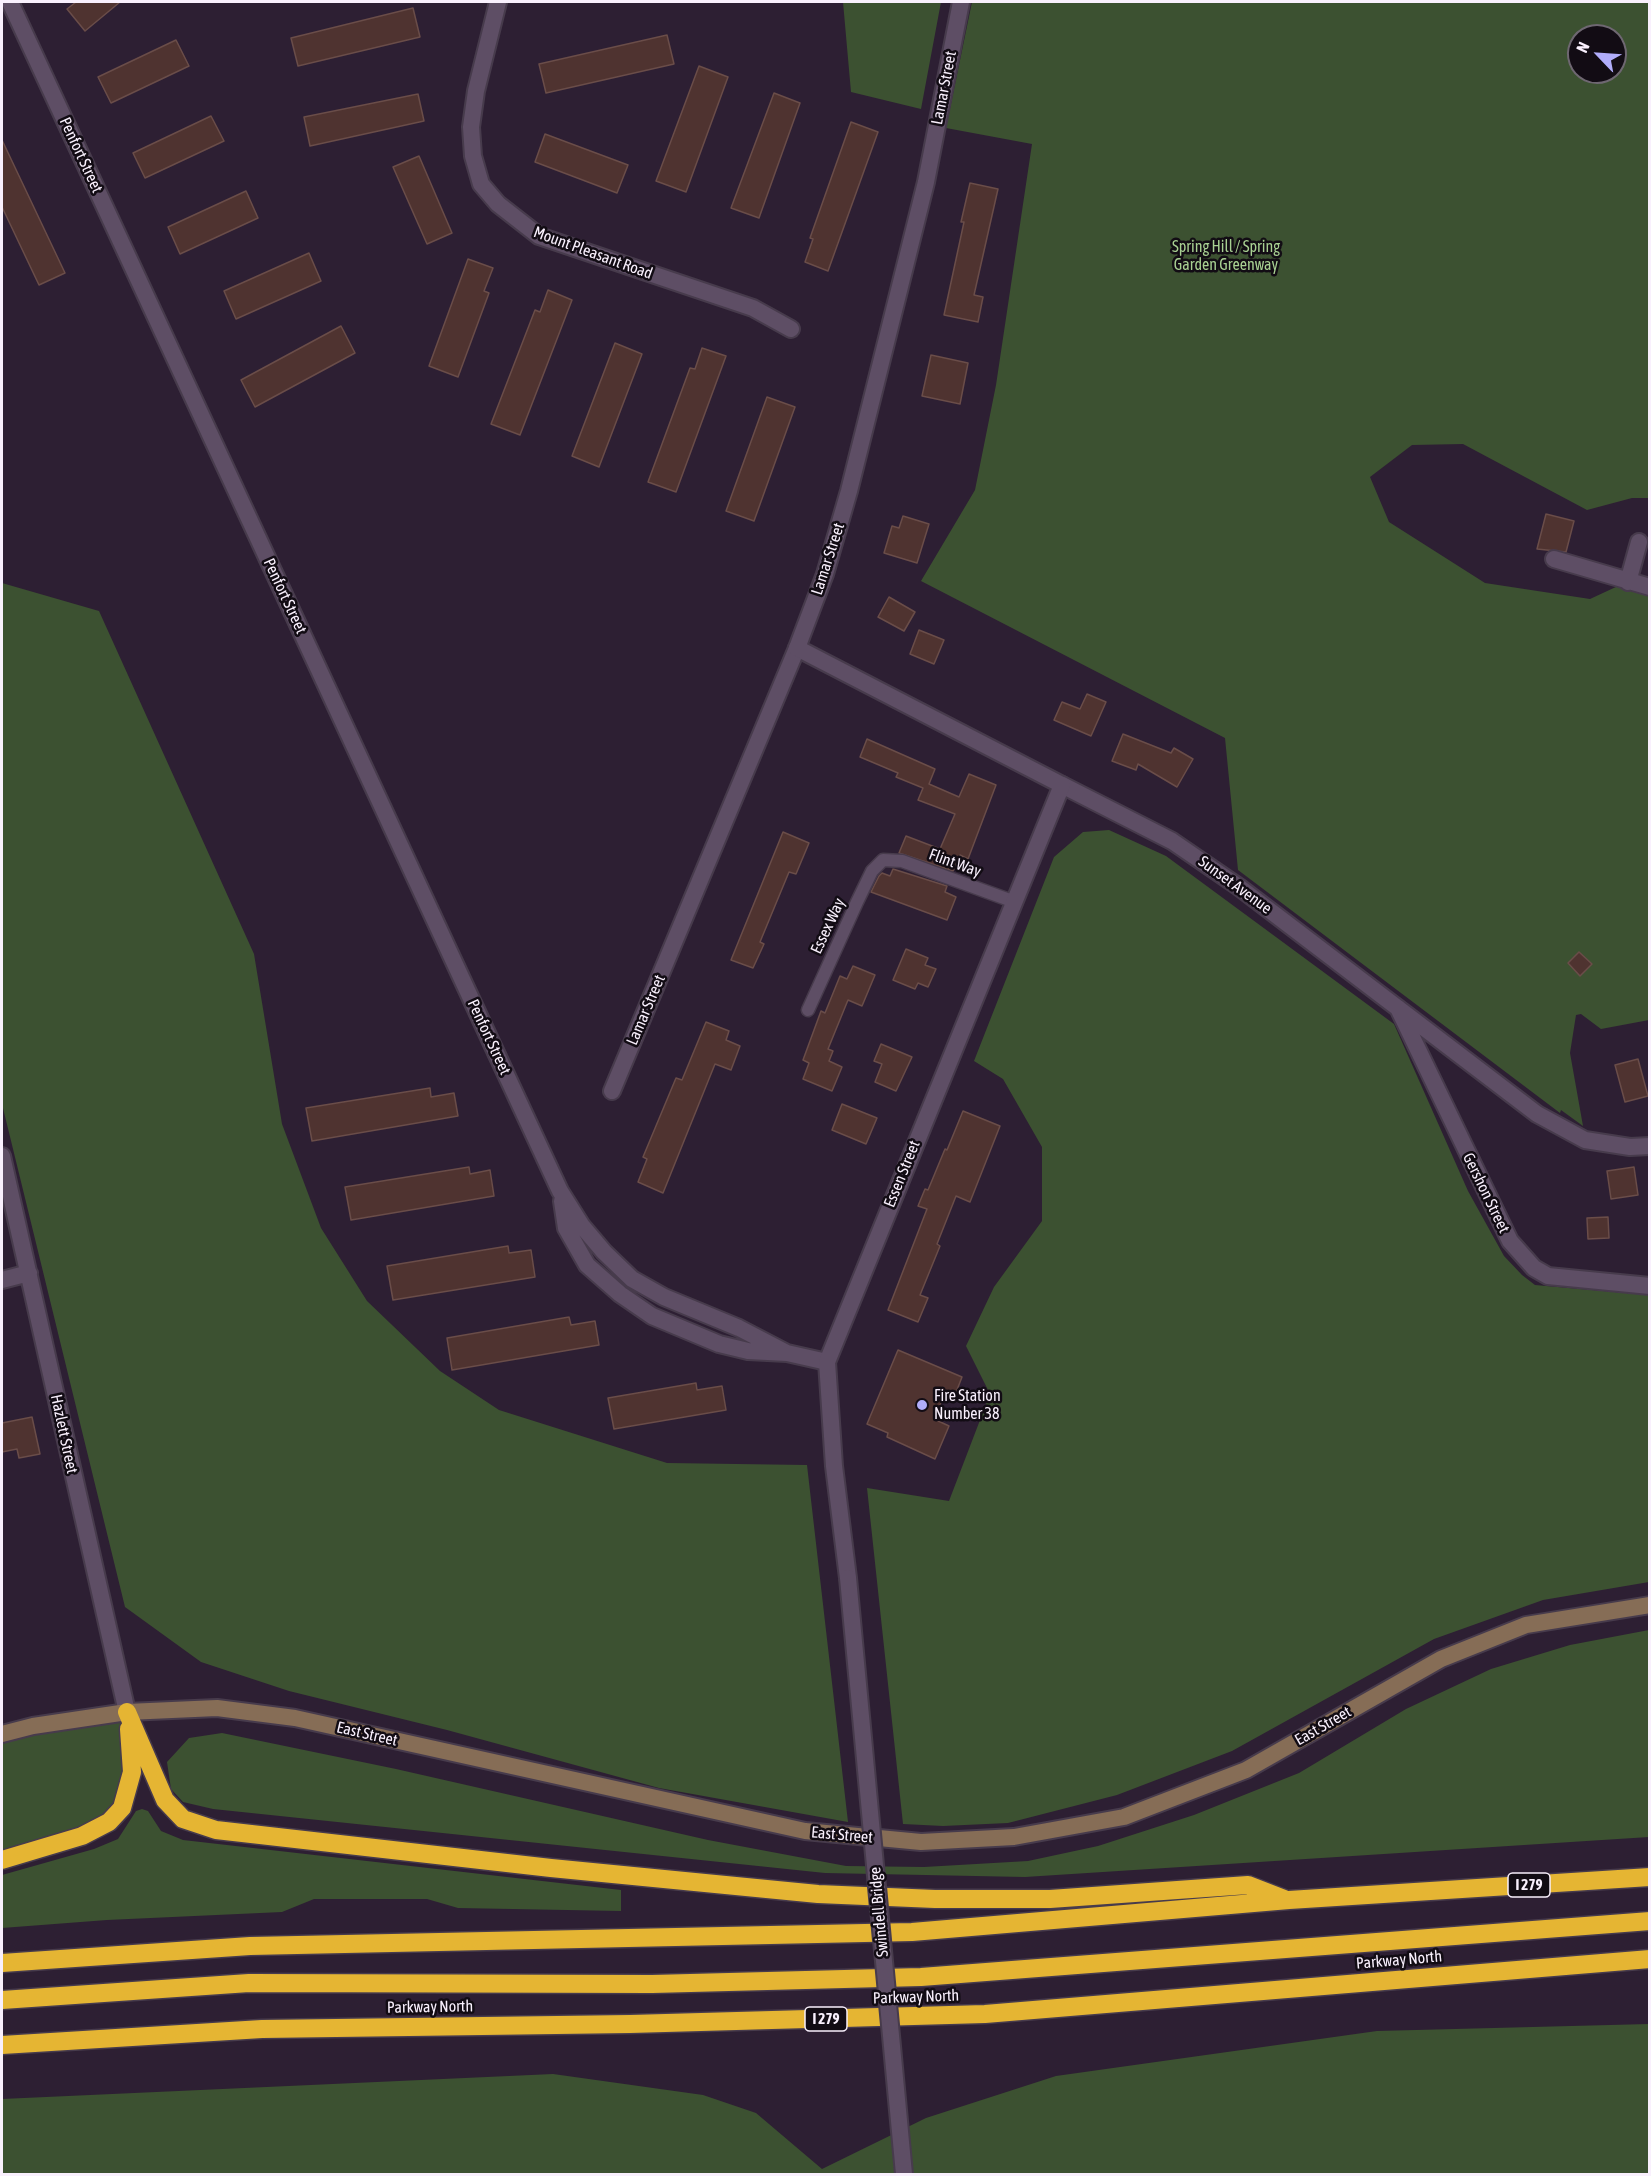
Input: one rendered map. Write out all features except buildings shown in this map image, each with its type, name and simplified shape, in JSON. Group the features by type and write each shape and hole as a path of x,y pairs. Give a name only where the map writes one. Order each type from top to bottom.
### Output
{"highway":[{"path":"2,1860 82,1836 109,1822 122,1808 132,1772 127,1713"},
{"path":"127,1713 165,1800 183,1819 216,1830 551,1868 818,1894 935,1899 1050,1899 1248,1885 1289,1900"},
{"name":"I 279","path":"2,1963 250,1946 912,1932 1289,1900 1650,1877"},
{"path":"2,2000 249,1983 652,1984 921,1977 1650,1921"},
{"name":"Parkway North","path":"2,2045 262,2029 630,2024 985,2014 1650,1959"}],"main road":[{"name":"East Street","path":"2,1734 33,1726 127,1713 217,1708 295,1718 805,1831 921,1842 1014,1837 1124,1817 1245,1770 1441,1659 1526,1625 1650,1605"}],"street":[{"name":"Penfort Street","path":"10,2 560,1191 589,1235 632,1279 663,1297 739,1328 787,1353"},
{"name":"Mount Pleasant Road","path":"498,2 476,91 471,128 473,156 481,184 498,204 539,236 753,308 791,329"},
{"name":"Lamar Street","path":"612,1091 797,648 825,574 849,492 926,182 961,2"},
{"path":"1629,582 1639,542"},
{"path":"1554,559 1650,587"},
{"name":"Sunset Avenue","path":"797,648 1172,841 1239,887 1537,1114 1585,1140 1630,1147 1650,1146"},
{"name":"Essen Street","path":"848,1578 834,1466 827,1362 866,1260 1062,786"},
{"name":"Gershon Street","path":"1396,1005 1509,1241 1534,1268 1548,1276 1650,1286"},
{"name":"Hazlett Street","path":"2,1156 127,1713"},
{"name":"Penfort Street","path":"560,1191 566,1228 587,1264 620,1294 652,1316 718,1344 748,1351 787,1353 827,1362"},
{"path":"2,1280 29,1274"},
{"name":"Swindell Bridge","path":"848,1578 904,2175"}],"lane":[{"name":"Flint Way","path":"883,860 895,858 1015,902"},
{"name":"Essex Way","path":"808,1010 856,902 872,871 883,860"}],"green space":[{"path":"843,2 941,2 921,109 851,92"},
{"name":"Spring Hill / Spring Garden Greenway","path":"972,2 1649,2 1649,498 1632,498 1587,510 1463,444 1412,445 1370,477 1389,522 1485,583 1590,599 1618,586 1649,594 1649,1020 1601,1029 1581,1014 1576,1015 1570,1053 1583,1126 1561,1110 1560,1113 1238,870 1225,738 921,581 975,490 996,385 1032,144 946,128"},
{"path":"2,583 99,611 254,954 282,1124 321,1228 367,1301 440,1371 499,1410 667,1463 807,1465 848,1822 659,1788 447,1730 289,1691 201,1662 125,1607 2,1104"},
{"path":"1109,830 1166,856 1394,1024 1468,1191 1504,1256 1522,1275 1535,1285 1649,1295 1649,1582 1543,1600 1434,1639 1232,1751 1117,1795 1008,1823 943,1826 903,1824 867,1488 949,1501 990,1394 966,1346 994,1287 1042,1221 1042,1147 1003,1079 974,1061 1054,857 1083,832"},
{"path":"1649,1630 1649,1837 1025,1877 825,1873 213,1809 183,1802 171,1789 167,1762 189,1738 222,1733 396,1769 708,1840 846,1866 924,1867 1028,1861 1098,1846 1194,1815 1299,1773 1406,1709 1491,1669 1570,1645"},
{"path":"127,1712 132,1772 109,1822 2,1860 2,1734"},
{"path":"142,1809 148,1811 161,1831 183,1840 621,1890 621,1911 458,1908 427,1899 314,1899 282,1912 107,1920 2,1928 2,1875 94,1849 118,1839 136,1811"},
{"path":"1649,2024 1649,2174 2,2174 2,2099 553,2074 703,2095 756,2113 822,2169 926,2118 1056,2076 1377,2031"}],"place":[{"name":"Fire Station Number 38","path":"922,1405"}]}
